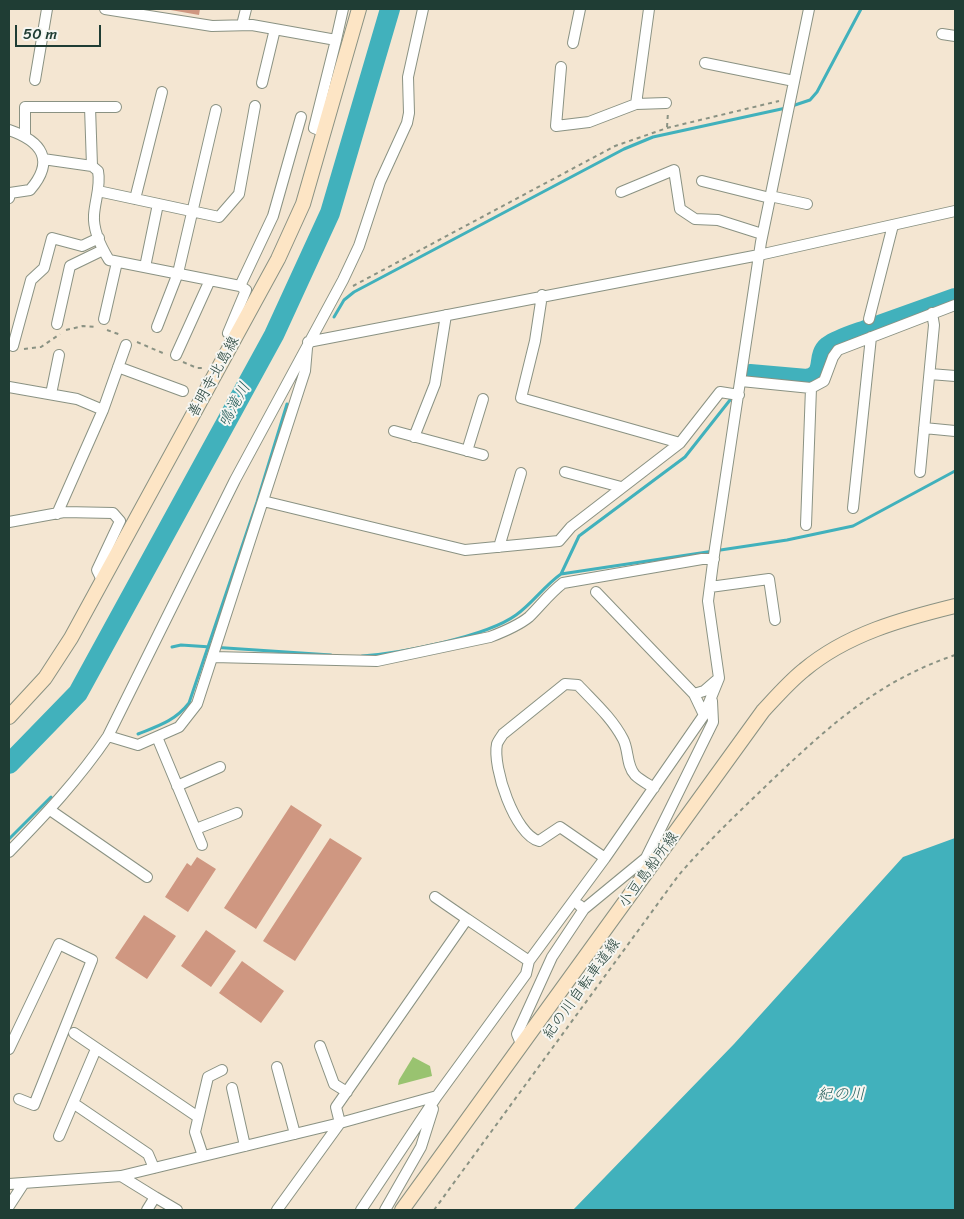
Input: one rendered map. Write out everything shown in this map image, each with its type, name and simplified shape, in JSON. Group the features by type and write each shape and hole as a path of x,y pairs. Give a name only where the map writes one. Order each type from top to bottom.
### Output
{"main road":[{"name":"善明寺北島線","path":"9,717 45,678 103,582 278,259 303,204 359,9"},
{"name":"小豆島船所線","path":"402,1210 522,1046 650,861 763,711 804,670 838,646 876,629 955,606"}],"street":[{"path":"35,80 47,9"},
{"path":"105,9 212,26 242,25 275,29 336,40"},
{"path":"242,25 246,9"},
{"path":"324,132 314,128 343,9"},
{"path":"9,852 84,772 108,736 235,480 308,342 337,292 359,246 380,182 407,124 409,113 408,77 423,9"},
{"path":"572,43 580,9"},
{"path":"636,104 649,9"},
{"path":"361,1210 437,1096 526,974 529,961 606,858 704,715 712,700 719,678 708,601 716,542 741,381 758,254 791,103 809,9"},
{"path":"262,83 275,29"},
{"path":"942,34 955,36"},
{"path":"705,63 794,81"},
{"path":"561,67 556,126 589,122 636,104 666,103"},
{"path":"135,199 162,92"},
{"path":"98,191 219,217 239,194 255,106"},
{"path":"25,136 25,107 116,107"},
{"path":"90,107 92,166"},
{"path":"157,327 178,273 216,110"},
{"path":"240,286 273,216 286,177 301,117"},
{"path":"9,130 25,136 39,148 43,159 41,175 30,190 10,193 9,198"},
{"path":"43,159 92,166 98,171 98,191 94,216 103,250 109,260 240,286 246,290 228,333 236,338"},
{"path":"621,192 674,170 680,209 694,219 718,220 762,234"},
{"path":"702,181 807,204"},
{"path":"145,267 158,204"},
{"path":"308,342 758,254 955,211"},
{"path":"869,319 893,225"},
{"path":"13,346 31,280 44,268 52,238 82,246 99,238"},
{"path":"58,324 70,266 103,250"},
{"path":"104,319 116,262"},
{"path":"176,355 210,280"},
{"path":"542,295 536,341 520,398 680,443"},
{"path":"741,381 811,388 824,381 833,357 838,350 932,313 955,306"},
{"path":"920,472 934,325 932,313"},
{"path":"414,437 435,384 446,314"},
{"path":"853,508 871,337"},
{"path":"108,736 138,745 179,727 192,713 305,371 308,342"},
{"path":"57,514 103,410 126,344"},
{"path":"51,394 59,355"},
{"path":"118,368 183,391"},
{"path":"930,374 955,376"},
{"path":"9,387 76,399 103,410"},
{"path":"806,525 811,388"},
{"path":"263,501 465,550 559,541 571,527 680,443 720,392 738,395"},
{"path":"467,451 483,399"},
{"path":"924,428 955,431"},
{"path":"394,431 483,456"},
{"path":"565,472 621,487"},
{"path":"499,547 522,473"},
{"path":"9,522 57,514 113,513 120,521 97,570 103,582"},
{"path":"214,651 359,662 377,661 498,634 527,618 552,591 563,583 714,557"},
{"path":"710,587 769,579 775,620"},
{"path":"596,592 694,694 704,715"},
{"path":"694,694 704,691 719,678"},
{"path":"606,858 565,829 556,828 539,841 526,832 518,822 498,774 497,743 503,734 566,684 578,685 604,712 622,737 627,747 630,768 635,776 654,788"},
{"path":"522,1046 517,1034 552,957 584,909 650,861 713,722 712,700"},
{"path":"157,737 202,845"},
{"path":"177,786 220,767"},
{"path":"50,810 147,877"},
{"path":"196,829 236,813"},
{"path":"434,897 529,961"},
{"path":"574,901 584,909"},
{"path":"277,1210 340,1123 336,1107 467,919"},
{"path":"9,1049 59,944 92,960 34,1105 19,1099"},
{"path":"74,1033 198,1117"},
{"path":"320,1046 334,1084 347,1092"},
{"path":"59,1136 96,1048"},
{"path":"277,1068 295,1134"},
{"path":"203,1156 195,1132 198,1117 208,1077 222,1070"},
{"path":"232,1088 245,1146"},
{"path":"9,1184 121,1176 340,1123 437,1096"},
{"path":"386,1210 421,1146 437,1096"},
{"path":"73,1103 148,1154 154,1168"},
{"path":"121,1176 177,1210"},
{"path":"9,1206 24,1183"},
{"path":"147,1210 155,1197"}],"path":[{"path":"666,103 668,106 666,128"},
{"path":"337,292 345,290 593,156 637,137 666,128 791,103"},
{"name":"紀の川自転車道線","path":"434,1210 678,876 710,840 822,732 866,698 927,664 955,655"}],"green space":[{"path":"413,1057 430,1066 432,1076 398,1085 399,1080"}],"water":[{"name":"紀の川","path":"955,838 955,1210 573,1210 734,1044 903,857"}],"building":[{"path":"165,9 200,9 199,15"},
{"path":"291,805 322,825 256,929 224,908"},
{"path":"330,838 362,858 295,961 263,941"},
{"path":"197,857 216,869 188,912 165,897 187,863 191,866"},
{"path":"144,915 176,936 147,979 115,958"},
{"path":"206,930 236,951 211,987 181,966"},
{"path":"242,961 284,991 261,1023 219,993"}],"waterway":[{"name":"鳴滝川","path":"9,764 78,693 274,335 330,213 390,9"},
{"path":"792,106 810,100 817,92 861,9"},
{"path":"334,317 344,300 354,292 624,149 653,137 786,108"},
{"path":"750,374 807,379 813,377 819,369 824,350 832,343 955,298"},
{"path":"561,574 579,536 685,457 730,400"},
{"path":"138,734 172,719 189,703 257,502 287,404"},
{"path":"362,656 442,643 502,623 527,606 561,574 787,540 853,526 955,471"},
{"path":"172,647 181,645 331,655"},
{"path":"9,839 51,797"}]}
